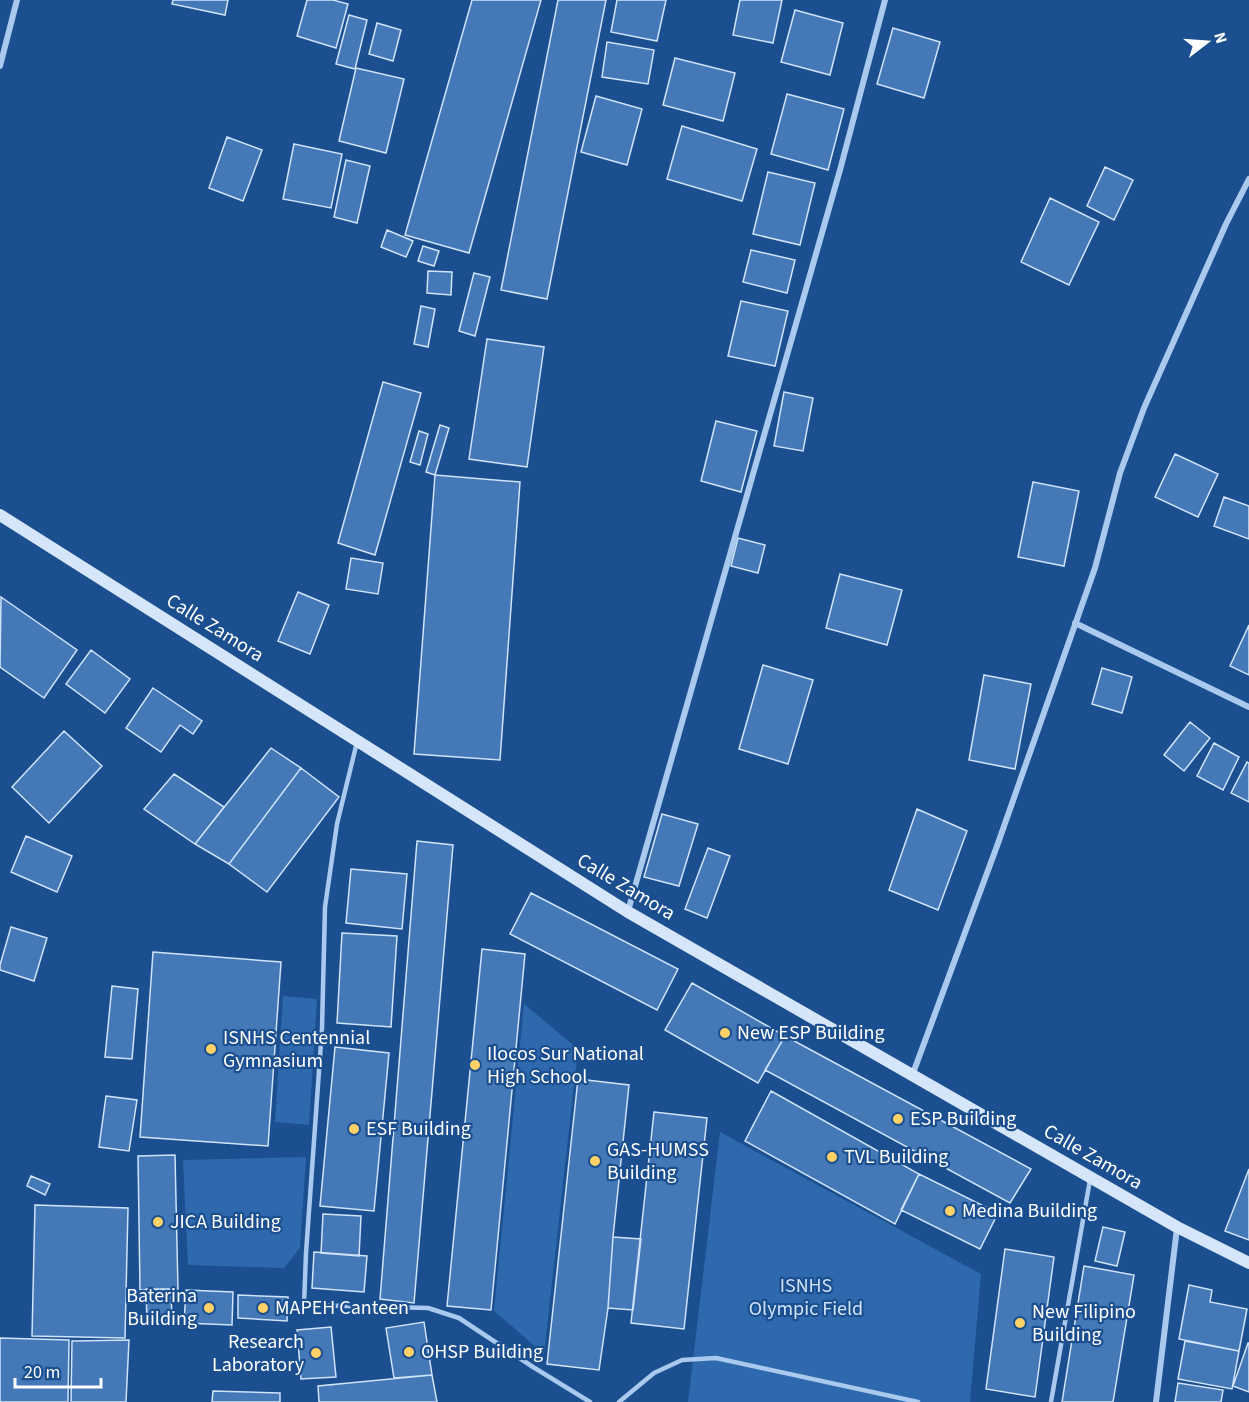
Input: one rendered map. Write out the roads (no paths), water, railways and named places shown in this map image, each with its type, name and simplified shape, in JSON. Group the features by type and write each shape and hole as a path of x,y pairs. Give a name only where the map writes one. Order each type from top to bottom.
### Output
{"street":[{"path":"0,66 17,0"},
{"path":"628,912 840,170 885,0"},
{"path":"912,1076 997,846 1095,568 1120,473 1144,408 1226,224 1249,179"},
{"name":"Calle Zamora","path":"0,515 628,912 1090,1178 1177,1227 1249,1263"},
{"path":"1075,623 1249,707"},
{"path":"1156,1402 1177,1227"}],"lane":[{"path":"357,741 336,830 325,907 322,1029 304,1305 428,1308 459,1318 532,1367 590,1402"},
{"path":"1051,1402 1090,1178"},
{"path":"619,1402 654,1373 682,1360 717,1358 918,1402"}],"place":[{"name":"New ESP Building","path":"725,1033"},
{"name":"ISNHS Centennial Gymnasium","path":"211,1049"},
{"name":"Ilocos Sur National High School","path":"475,1065"},
{"name":"ESP Building","path":"898,1119"},
{"name":"ESF Building","path":"354,1129"},
{"name":"TVL Building","path":"832,1157"},
{"name":"GAS-HUMSS Building","path":"595,1161"},
{"name":"Medina Building","path":"950,1211"},
{"name":"JICA Building","path":"158,1222"},
{"name":"Baterina Building","path":"209,1308"},
{"name":"MAPEH Canteen","path":"263,1308"},
{"name":"New Filipino Building","path":"1020,1323"},
{"name":"OHSP Building","path":"409,1352"},
{"name":"Research Laboratory","path":"316,1353"}],"park label":[{"name":"ISNHS Olympic Field","path":"806,1298"}]}
